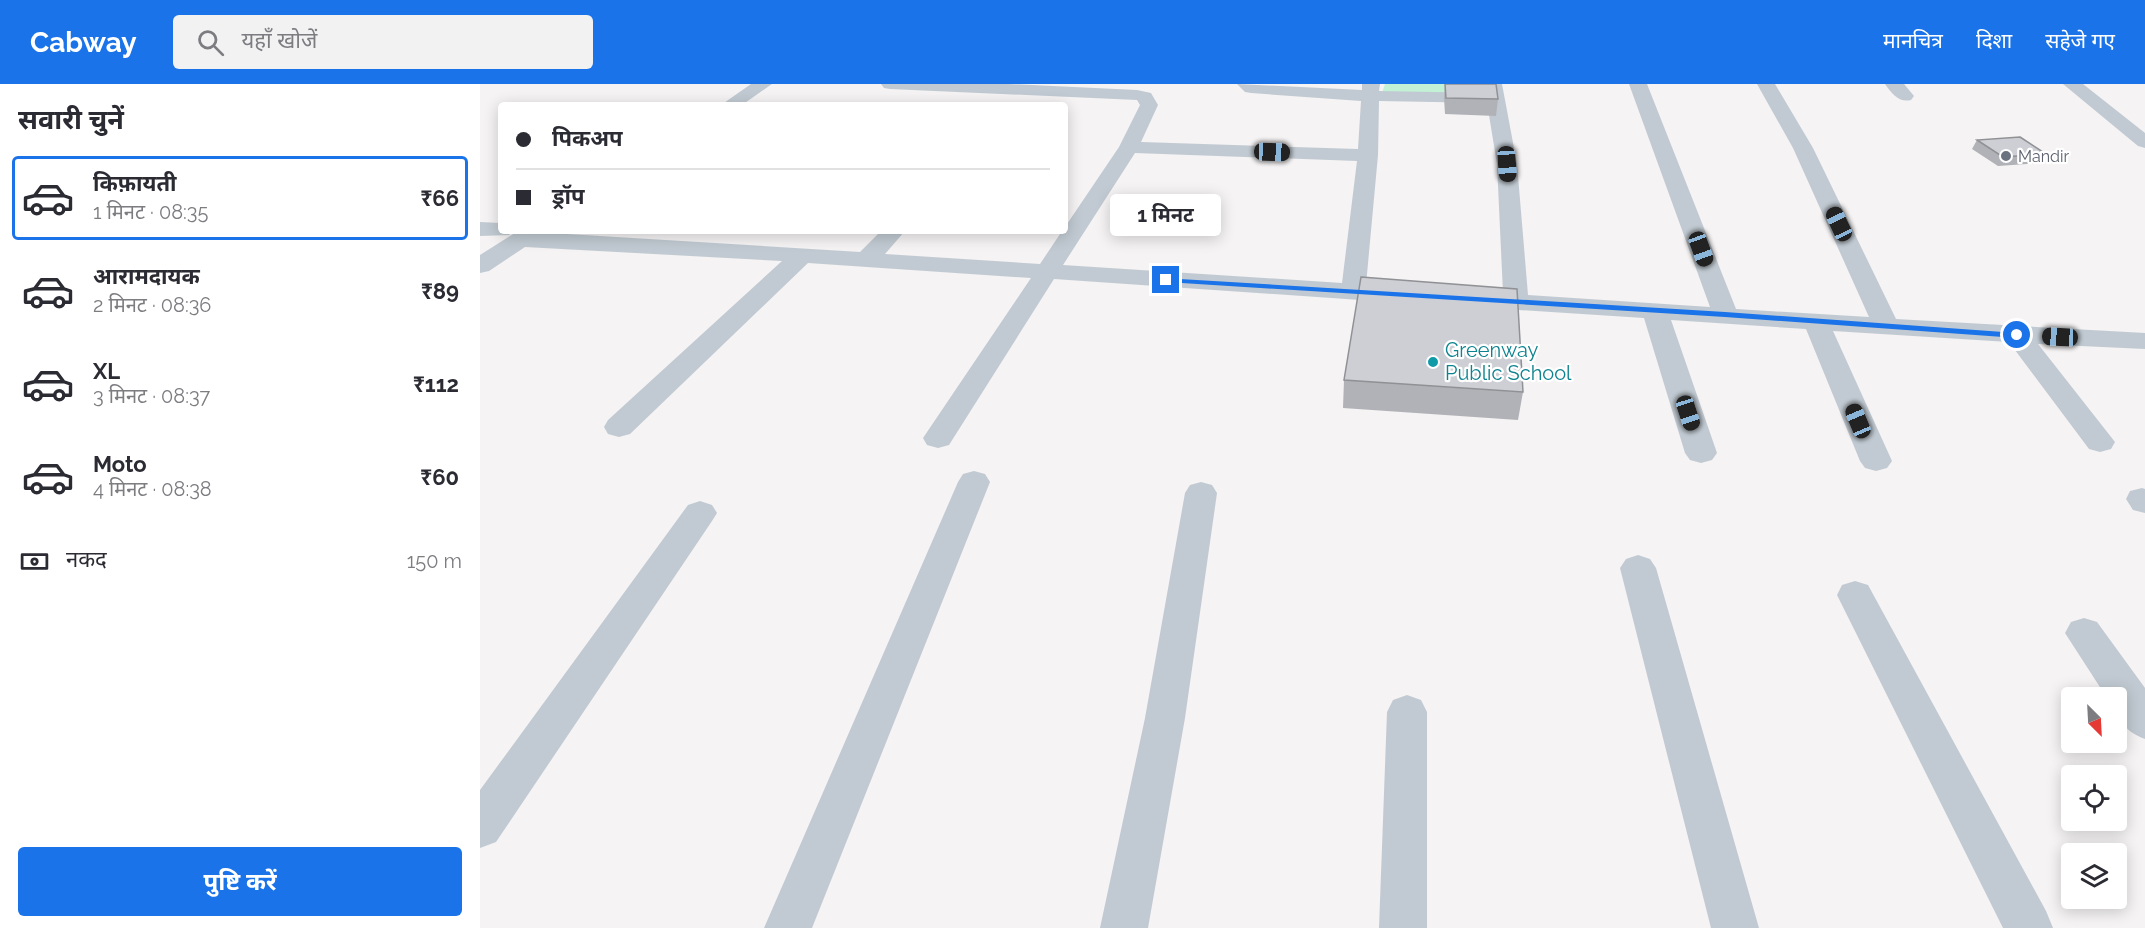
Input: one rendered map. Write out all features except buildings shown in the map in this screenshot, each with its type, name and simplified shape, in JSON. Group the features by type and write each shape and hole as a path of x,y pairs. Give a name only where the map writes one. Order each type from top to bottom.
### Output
{"street":[{"path":"735,102 763,84"},
{"path":"890,84 1131,89 1145,97 1149,105 1129,147 938,438"},
{"path":"896,102 917,84"},
{"path":"1246,84 1251,88 1260,89 1495,91 1507,164 1516,302"},
{"path":"1638,84 1725,314"},
{"path":"1766,84 1803,148 1886,326"},
{"path":"2072,84 2145,142"},
{"path":"1016,102 1031,86"},
{"path":"1353,292 1368,155 1370,90"},
{"path":"1129,147 1368,155"},
{"path":"480,229 498,231"},
{"path":"480,266 522,234"},
{"path":"534,234 802,256 1725,314 2017,335 2145,341"},
{"path":"717,250 736,234"},
{"path":"867,259 891,234"},
{"path":"620,427 802,256"},
{"path":"1655,311 1701,453"},
{"path":"1816,321 1876,461"},
{"path":"2017,335 2100,442"},
{"path":"788,928 974,482"},
{"path":"1124,928 1165,718 1202,493"},
{"path":"480,827 700,513"},
{"path":"1638,568 1735,928"},
{"path":"1855,595 2029,928"},
{"path":"2084,633 2145,721"},
{"path":"1403,928 1407,712"}],"green space":[{"path":"1385,84 1488,84 1492,95 1382,93"}],"place":[{"name":"Mandir","path":"2006,156"},
{"name":"Greenway Public School","path":"1433,362"}],"route":[{"path":"1166,280 1725,314 2017,335"}]}
